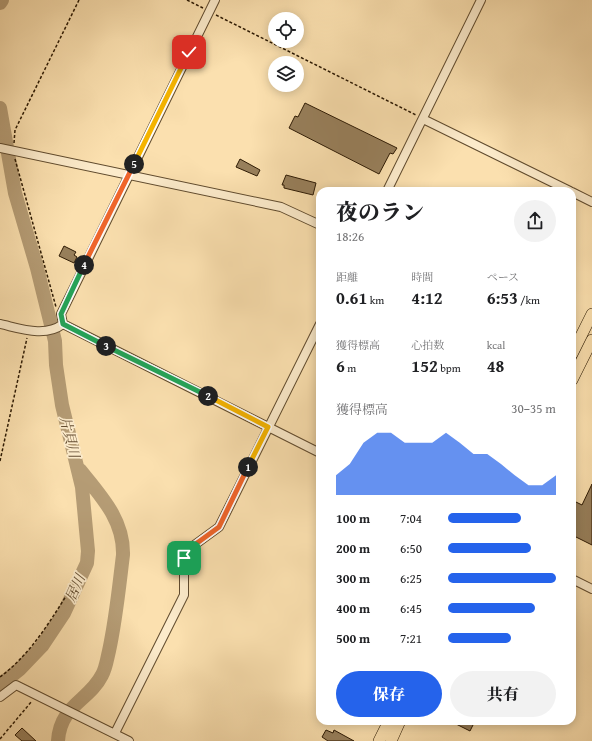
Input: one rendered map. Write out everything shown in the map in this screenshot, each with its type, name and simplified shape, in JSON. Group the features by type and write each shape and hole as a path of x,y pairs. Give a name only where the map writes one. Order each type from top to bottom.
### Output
{"highway":[{"path":"576,346 592,314"},
{"path":"576,372 592,340"},
{"path":"379,741 387,725"},
{"path":"391,741 398,725"}],"street":[{"path":"61,326 61,314 215,0"},
{"path":"389,187 481,0"},
{"path":"423,119 561,187"},
{"path":"0,148 281,207 316,223"},
{"path":"576,194 592,202"},
{"path":"0,324 29,330 44,330 61,326 316,451"},
{"path":"115,733 184,595 184,558 193,546 219,527 316,332"},
{"path":"576,581 592,589"},
{"path":"0,698 16,684 129,741"}],"path":[{"path":"56,308 15,157 14,135 15,130 79,0"},
{"path":"187,0 423,119"},
{"path":"0,461 29,330"},
{"path":"0,677 23,658 45,629 71,588"},
{"path":"0,739 37,695"}],"building":[{"path":"305,103 397,148 393,154 390,153 379,174 289,128 295,116 298,117"},
{"path":"240,159 260,170 257,176 236,167"},
{"path":"286,175 316,183 313,195 284,188 284,185 282,185"},
{"path":"64,246 76,252 74,255 77,257 74,263 59,256"},
{"path":"592,484 592,545 576,537 576,502 582,505"},
{"path":"458,725 473,725 470,731"},
{"path":"22,728 36,741 22,741 15,735"},
{"path":"326,730 333,733 334,730 354,741 328,741 322,737"}],"waterway":[{"name":"片貝川","path":"0,108 15,193 37,268 55,341 56,365 62,405 82,487 88,551 87,563 64,613 42,646 20,669 0,685"},
{"name":"片貝川","path":"58,741 60,729 69,711 90,691 102,675 114,627 123,555 120,531 110,509 80,470"}],"route":[{"path":"184,558 193,546 219,527 268,427 63,324 61,314 189,52"}],"water label":[{"name":"居川","path":"75,588"}]}
